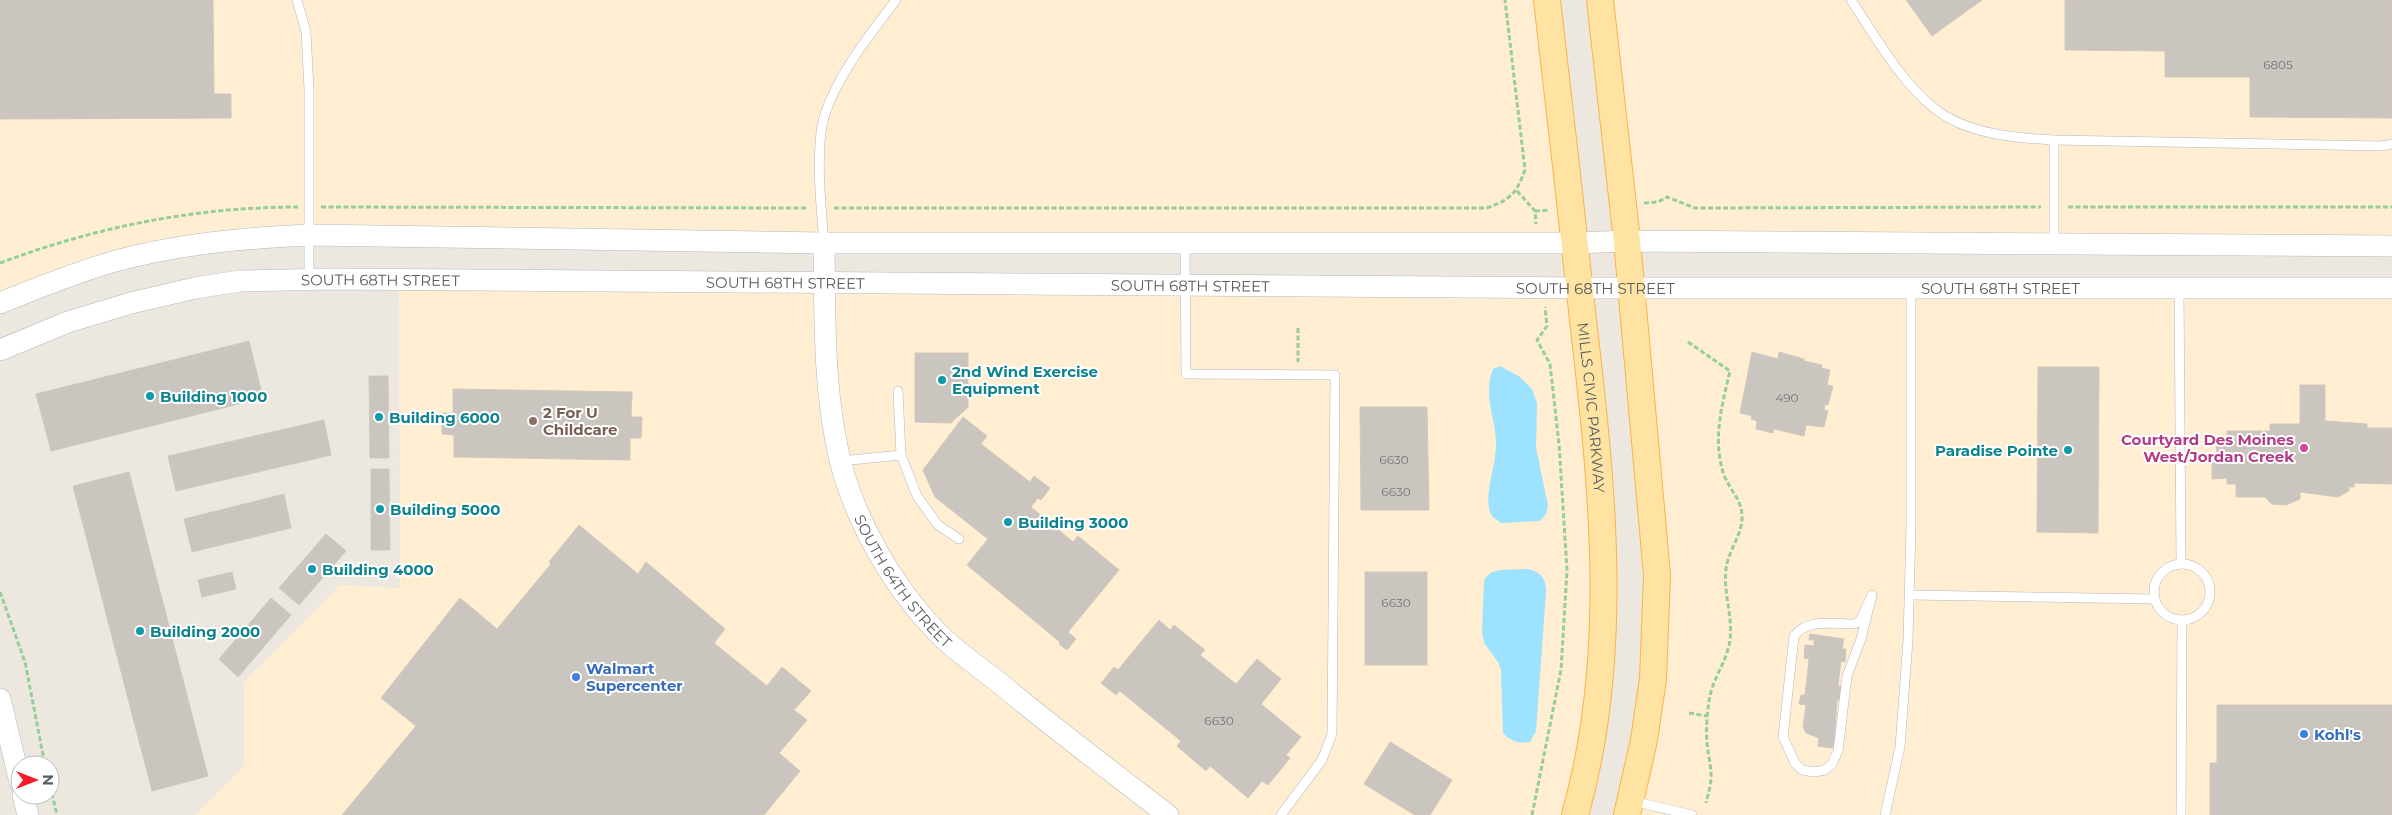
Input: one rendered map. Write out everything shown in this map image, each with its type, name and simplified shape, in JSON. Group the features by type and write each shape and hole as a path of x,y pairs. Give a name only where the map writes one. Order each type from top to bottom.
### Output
{"main road":[{"name":"MILLS CIVIC PARKWAY","path":"1547,0 1572,209 1599,481 1604,587 1604,636 1592,739 1575,815"},
{"path":"1600,0 1632,287 1657,584 1653,680 1629,808"}],"street":[{"path":"0,303 112,262 172,248 246,238 309,235 824,242 1575,243 1627,241 2392,246"},
{"name":"SOUTH 64TH STREET","path":"824,242 827,364 832,421 840,461 859,518 880,554 908,597 943,637 1040,716 1168,815"},
{"name":"SOUTH 68TH STREET","path":"0,350 68,322 149,298 240,281 309,279 1580,288 1911,286 2392,288"},
{"path":"0,699 13,755"}],"lane":[{"path":"297,0 306,32 307,51 309,279"},
{"path":"824,242 819,184 821,130 835,87 870,34 896,0"},
{"path":"1851,0 1901,73 1934,108 1952,120 1972,127 2027,139 2382,146 2392,144"},
{"path":"2054,140 2054,244"},
{"path":"1185,242 1186,374 1335,375 1334,694 1332,734 1322,760 1281,815"},
{"path":"1885,815 1900,748 1910,595 1911,286"},
{"path":"2179,287 2181,564"},
{"path":"898,391 901,455 917,496 938,525 958,539"},
{"path":"840,461 901,455"},
{"path":"2181,564 2191,566 2200,571 2209,587 2209,598 2205,607 2191,618 2182,620 2164,614 2155,599 2154,589 2163,571 2171,566 2181,564"},
{"path":"1872,595 1861,639 1847,676 1838,752 1832,764 1825,770 1814,772 1802,770 1790,755 1783,737 1794,636 1800,628 1811,623 1854,624 1860,621 1872,595"},
{"path":"1910,595 2155,599"},
{"path":"2182,620 2182,815"},
{"path":"1629,808 1692,815"}],"path":[{"path":"876,208 1487,208 1502,203 1517,192 1524,170 1505,0"},
{"path":"1517,192 1535,211 1572,209"},
{"path":"1623,205 1658,202 1667,197 1695,208 2392,207"},
{"path":"0,264 40,248 140,222 178,215 257,207"},
{"path":"357,207 774,208"},
{"path":"1532,815 1561,670 1568,570 1559,444 1550,364 1537,340 1547,326"},
{"path":"1298,328 1298,375"},
{"path":"1688,342 1730,371 1718,429 1718,458 1725,477 1742,505 1742,520 1737,540 1729,554 1726,571 1730,640 1726,655 1713,684 1707,716 1711,781 1706,803"},
{"path":"0,592 26,662 43,755"},
{"path":"1689,713 1707,716"}],"shaded area":[{"path":"0,0 1547,0 1575,243 309,235 172,248 0,303"},
{"path":"1600,0 2392,0 2392,246 1627,241"},
{"path":"399,278 1580,288 1602,538 1575,815 195,815 244,766 244,682 340,585 400,588"},
{"path":"1632,287 2392,288 2392,815 1627,815 1653,679"}],"water":[{"path":"1500,366 1520,377 1532,389 1537,403 1536,448 1548,505 1546,514 1540,521 1501,523 1490,512 1488,497 1496,436 1489,389 1493,369"},
{"path":"1528,569 1542,576 1546,592 1536,731 1530,742 1522,743 1512,740 1503,733 1501,670 1498,662 1484,643 1482,632 1484,580 1490,573 1499,570"}],"building":[{"path":"0,0 213,0 214,94 231,94 231,118 0,119"},
{"path":"1906,0 1982,0 1932,36"},
{"path":"2065,0 2392,0 2392,118 2250,117 2250,77 2165,77 2165,51 2065,50"},
{"name":"Building 1000","path":"249,341 263,398 51,451 36,394"},
{"path":"1752,352 1778,359 1779,352 1822,365 1821,368 1830,370 1827,385 1833,386 1828,405 1825,404 1824,410 1828,411 1824,427 1806,425 1804,436 1774,429 1773,433 1756,429 1757,421 1751,419 1752,416 1740,413"},
{"name":"2nd Wind Exercise Equipment","path":"915,353 968,353 968,407 951,423 915,422"},
{"name":"Paradise Pointe","path":"2038,367 2099,367 2098,533 2037,532"},
{"name":"Building 6000","path":"369,376 388,376 389,458 370,458"},
{"name":"Courtyard Des Moines West/Jordan Creek","path":"2300,385 2325,385 2325,421 2367,424 2367,428 2392,428 2392,484 2354,483 2354,487 2349,487 2349,491 2338,497 2300,492 2300,499 2286,505 2272,504 2265,497 2236,497 2236,484 2227,484 2227,478 2212,479 2212,459 2216,459 2217,437 2227,437 2227,431 2270,431 2270,424 2300,424"},
{"path":"453,389 632,392 631,417 642,417 641,438 630,438 630,460 454,457 454,435 442,434 442,413 453,413"},
{"path":"1360,407 1427,407 1429,510 1361,510"},
{"name":"Building 3000","path":"963,417 987,436 981,444 1030,482 1034,476 1050,488 1041,500 1038,498 1031,507 1073,542 1078,536 1119,570 1068,632 1076,639 1067,650 1059,644 1060,642 967,565 988,539 935,497 923,470"},
{"path":"324,420 331,455 176,491 168,456"},
{"name":"Building 5000","path":"371,469 389,469 390,550 371,550"},
{"name":"Building 2000","path":"129,472 208,776 152,791 73,486"},
{"path":"284,494 291,528 192,552 184,519"},
{"name":"Walmart Supercenter","path":"579,525 638,574 646,562 725,629 714,643 767,686 782,667 811,691 794,710 807,720 779,753 800,771 764,815 342,815 416,726 381,698 460,598 497,629 551,564 549,562"},
{"name":"Building 4000","path":"326,534 346,551 299,605 279,588"},
{"path":"232,572 236,589 202,597 198,580"},
{"path":"1365,572 1427,572 1427,665 1365,665"},
{"path":"271,598 291,615 238,677 219,659"},
{"path":"1159,620 1170,630 1174,625 1205,650 1200,655 1236,684 1257,659 1281,679 1261,704 1301,737 1286,755 1290,758 1268,785 1262,781 1248,798 1210,766 1206,771 1177,746 1181,741 1120,691 1116,695 1101,683 1114,667 1118,670"},
{"path":"1810,634 1844,639 1842,649 1846,649 1845,662 1841,661 1838,686 1842,686 1840,700 1837,700 1834,746 1831,748 1818,746 1819,738 1806,733 1803,727 1806,705 1799,704 1801,695 1805,695 1809,659 1804,658 1805,645 1814,646 1814,640 1809,640"},
{"name":"Kohl's","path":"2217,705 2392,705 2392,815 2210,815 2210,763 2217,763"},
{"path":"1390,742 1452,780 1430,815 1415,815 1364,784"}],"place":[{"name":"2nd Wind Exercise Equipment","path":"942,380"},
{"name":"Building 1000","path":"150,396"},
{"name":"Building 6000","path":"379,417"},
{"name":"2 For U Childcare","path":"533,421"},
{"name":"Courtyard Des Moines West/Jordan Creek","path":"2304,448"},
{"name":"Paradise Pointe","path":"2068,450"},
{"name":"Building 5000","path":"380,509"},
{"name":"Building 3000","path":"1008,522"},
{"name":"Building 4000","path":"312,569"},
{"name":"Building 2000","path":"140,631"},
{"name":"Walmart Supercenter","path":"576,677"},
{"name":"Kohl's","path":"2304,734"}]}
